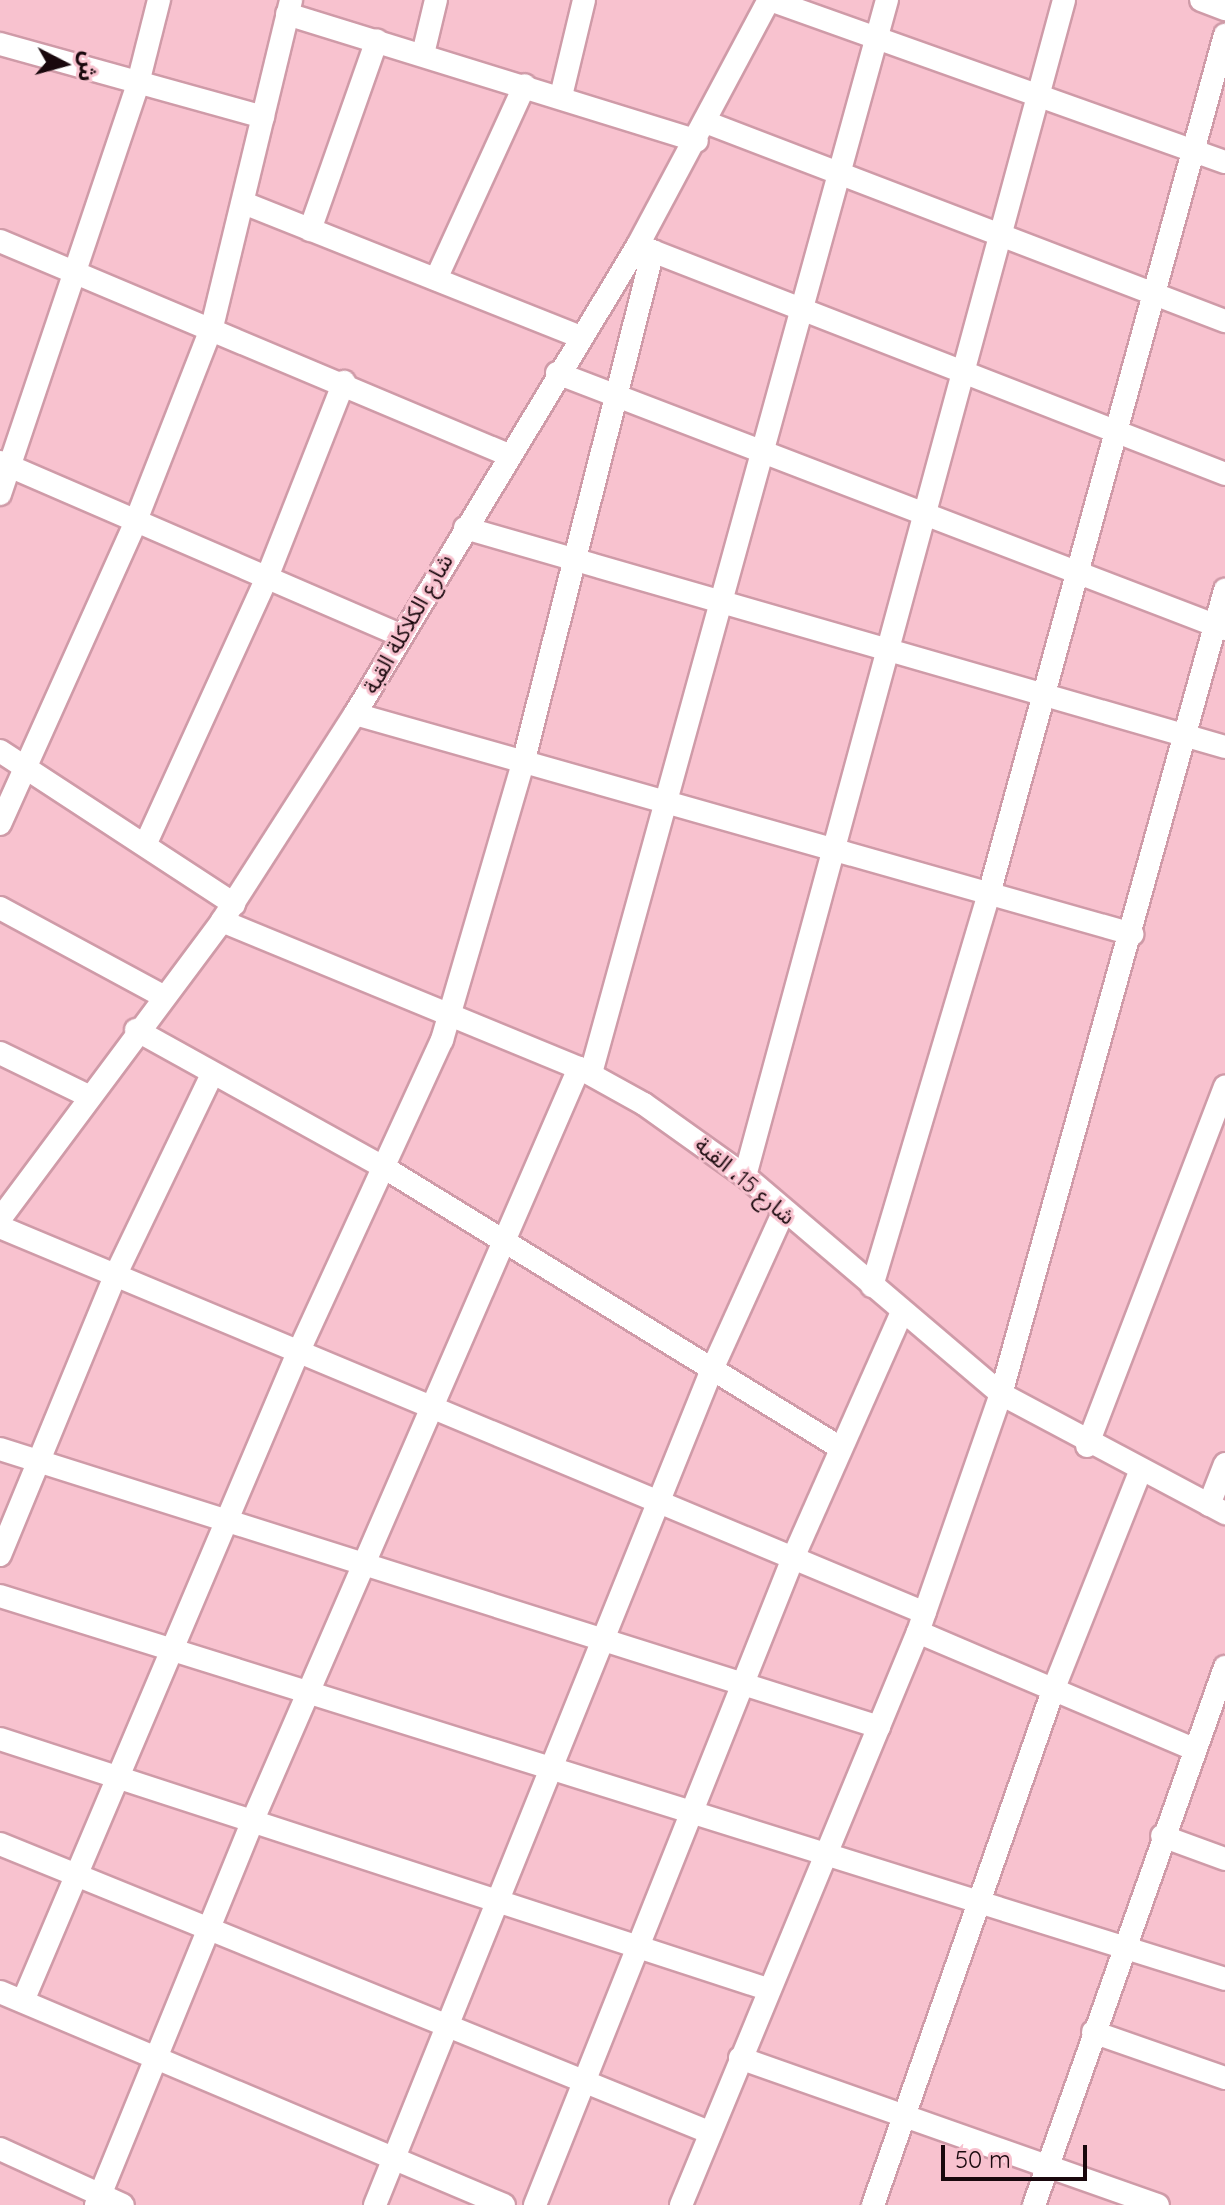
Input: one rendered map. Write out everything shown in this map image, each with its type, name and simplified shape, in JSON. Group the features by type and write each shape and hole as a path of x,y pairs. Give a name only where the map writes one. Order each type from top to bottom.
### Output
{"street":[{"path":"0,494 5,465 78,270 138,83 159,0"},
{"path":"423,54 436,0"},
{"path":"561,96 584,0"},
{"path":"770,0 1225,162"},
{"name":"شارع الكلاكلة القبة","path":"2,1214 136,1030 228,912 355,714 506,454 580,337 645,248 770,0"},
{"path":"98,2200 252,1822 429,1411 502,1243 585,1070 722,599 836,170 887,0"},
{"path":"745,1176 928,514 961,369 1064,0"},
{"path":"1201,0 1225,9"},
{"path":"0,824 135,523 212,327 289,7 377,40 561,96 836,170 1000,231 1225,321"},
{"path":"872,1286 989,894 1225,35"},
{"path":"310,230 377,40"},
{"path":"0,44 263,117"},
{"path":"436,279 525,85"},
{"path":"244,203 580,337"},
{"path":"0,241 78,270 506,454"},
{"path":"23,2001 73,1874 228,1524 297,1355 385,1168 452,1013 524,759 617,395 645,248 1225,474"},
{"path":"557,373 1220,627"},
{"path":"146,843 266,580 344,382"},
{"path":"5,465 402,636"},
{"path":"465,528 722,599 888,653 1044,694 1225,747"},
{"path":"681,2205 767,1989 922,1622 1001,1394 1220,627 1225,590"},
{"path":"355,714 836,846 989,894 1132,934"},
{"name":"شارع 15، القبة","path":"0,751 146,843 228,912 585,1070 745,1176 783,1213 1001,1394 1087,1446 1217,1509"},
{"path":"0,908 163,996"},
{"path":"136,1030 211,1076 385,1168 710,1374 839,1447"},
{"path":"0,1053 88,1096"},
{"path":"0,1555 114,1278 211,1076"},
{"path":"1087,1446 1225,1087"},
{"path":"375,2205 496,1901 662,1501 710,1374 783,1213"},
{"path":"2,1214 114,1278 429,1411 662,1501 793,1558 1054,1688 1193,1749"},
{"path":"535,2205 793,1558 839,1447 902,1312"},
{"path":"0,1449 228,1524 607,1637 879,1727"},
{"path":"1217,1509 1225,1464"},
{"path":"873,2205 1054,1688 1140,1472"},
{"path":"0,1596 692,1815 1225,1979"},
{"path":"1034,2205 1121,1946 1193,1749 1223,1680"},
{"path":"0,1739 767,1989"},
{"path":"1162,1836 1225,1859"},
{"path":"0,1844 447,2029 711,2133"},
{"path":"0,1992 504,2205"},
{"path":"1093,2032 1225,2078"},
{"path":"740,2058 1158,2205"},
{"path":"0,2149 98,2200 123,2205"}]}
